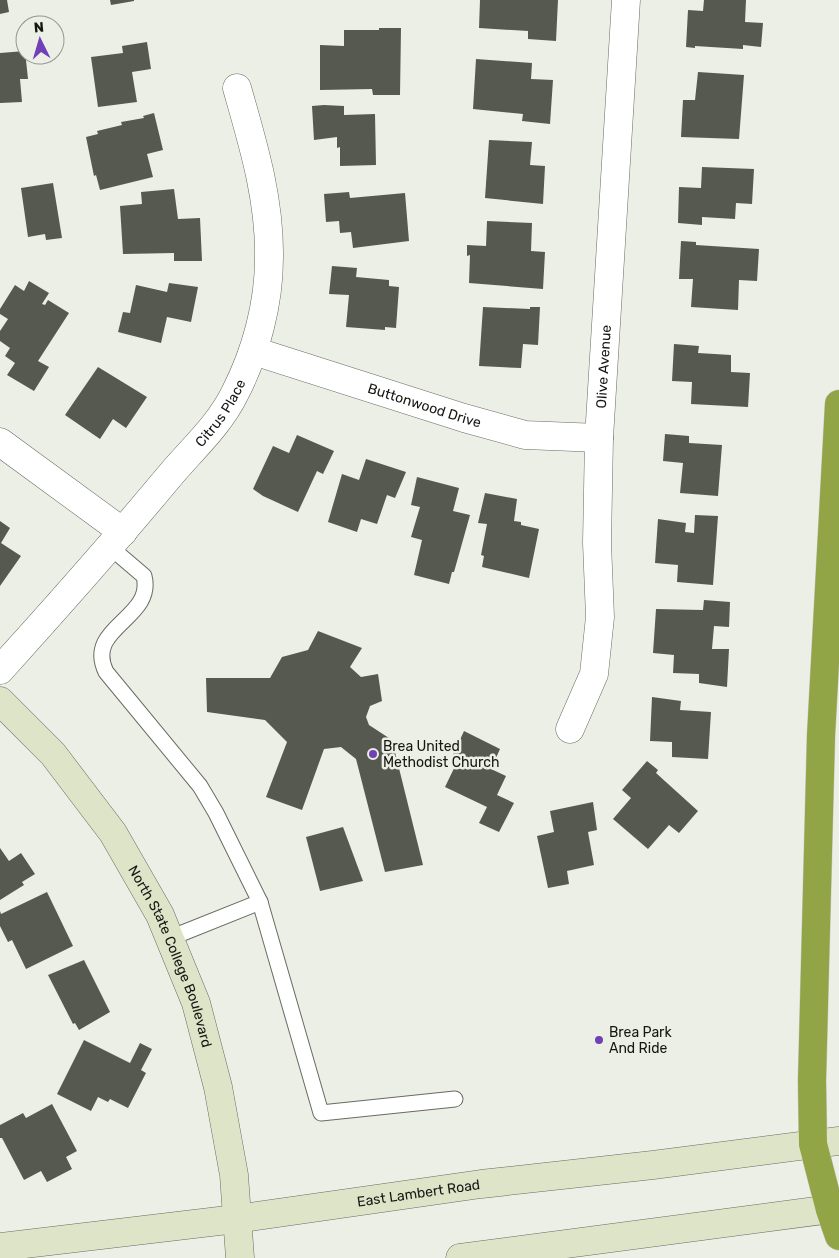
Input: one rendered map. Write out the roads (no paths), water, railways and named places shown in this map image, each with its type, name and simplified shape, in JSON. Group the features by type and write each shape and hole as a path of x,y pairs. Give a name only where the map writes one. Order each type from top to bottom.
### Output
{"highway":[{"path":"839,404 821,736 812,1081 826,1143 839,1236"}],"main road":[{"name":"North State College Boulevard","path":"0,701 53,754 113,833 160,915 170,938 196,1003 218,1087 234,1175 240,1258"},
{"name":"East Lambert Road","path":"0,1247 236,1219 481,1184 826,1143"},
{"path":"460,1258 834,1209"}],"street":[{"name":"Olive Avenue","path":"570,729 594,674 600,617 597,543 599,438 626,0"},
{"name":"Citrus Place","path":"0,670 117,540 207,435 234,395 254,351 263,309 269,260 267,203 237,88"},
{"name":"Buttonwood Drive","path":"254,351 464,418 525,435 599,438"},
{"path":"0,442 117,540"}],"lane":[{"path":"117,540 144,576 145,590 141,601 102,644 100,660 106,672 200,786 216,813 260,902 321,1113 455,1099"},
{"path":"170,938 260,902"}],"place":[{"name":"Brea United Methodist Church","path":"373,754"},
{"name":"Brea Park And Ride","path":"599,1040"}]}
